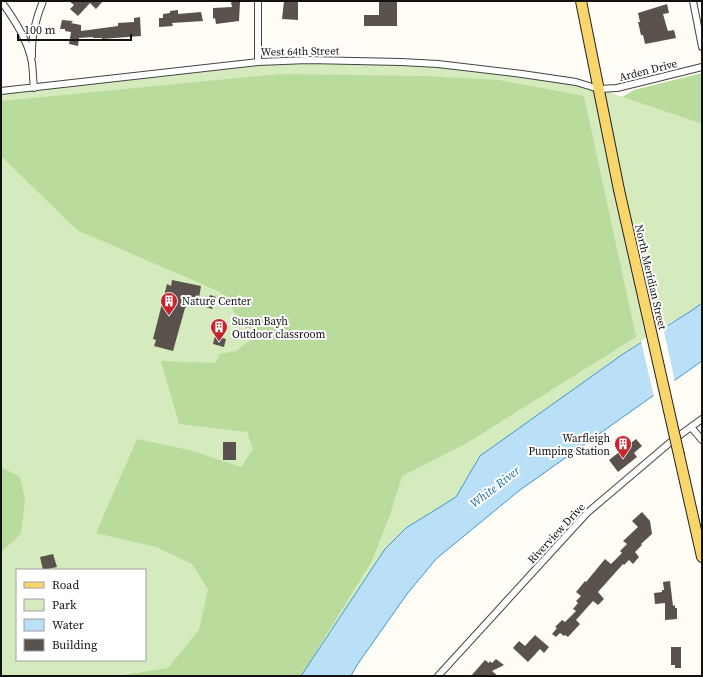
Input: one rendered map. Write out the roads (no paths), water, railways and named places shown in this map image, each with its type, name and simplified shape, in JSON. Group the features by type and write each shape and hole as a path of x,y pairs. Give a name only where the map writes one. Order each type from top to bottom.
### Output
{"main road":[{"name":"North Meridian Street","path":"581,1 619,190 702,557"}],"street":[{"path":"2,1 24,40 32,63"},
{"path":"34,88 32,50 34,32 43,1"},
{"path":"258,1 258,62"},
{"path":"693,1 702,47"},
{"name":"West 64th Street","path":"1,91 258,62 308,60 385,61 438,64 576,82 599,89"},
{"name":"Arden Drive","path":"599,89 618,88 702,67"},
{"name":"Riverview Drive","path":"438,676 587,513 673,440 702,418"},
{"path":"690,427 702,440"}],"water":[{"name":"White River","path":"702,303 702,361 520,490 436,559 407,594 357,665 351,676 301,676 385,549 406,528 456,497 480,456 623,354"}],"place":[{"name":"Nature Center","path":"169,316"},
{"name":"Susan Bayh Outdoor classroom","path":"219,342"},
{"name":"Warfleigh Pumping Station","path":"623,459"}]}
